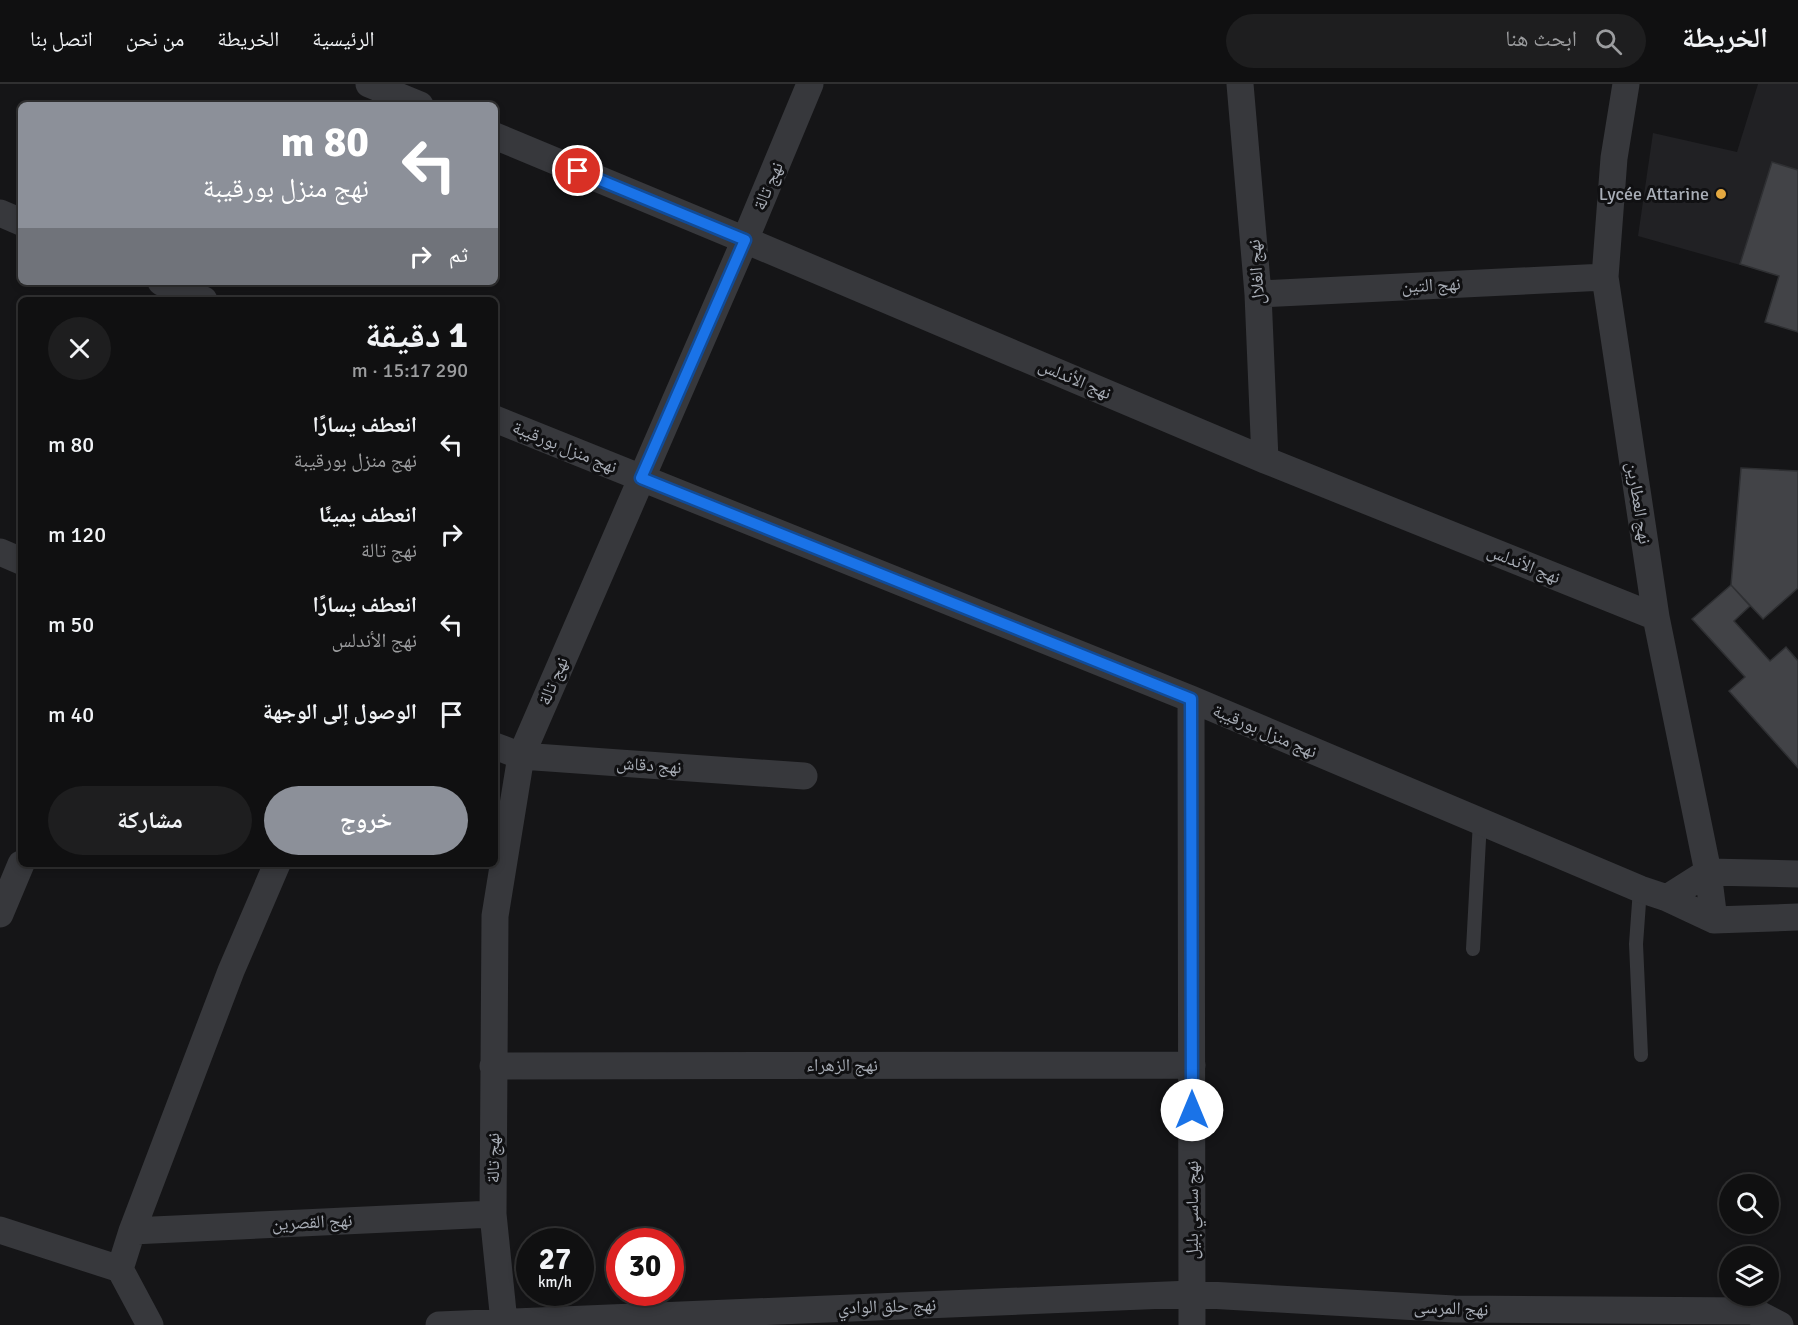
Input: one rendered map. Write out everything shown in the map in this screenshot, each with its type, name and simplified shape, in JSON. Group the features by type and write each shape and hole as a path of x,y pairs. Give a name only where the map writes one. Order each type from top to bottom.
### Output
{"street":[{"path":"369,84 413,102"},
{"name":"نهج تالة","path":"504,1322 493,1214 495,916 520,756 745,240 810,84"},
{"name":"نهج الغلال","path":"1240,84 1258,294 1265,460"},
{"name":"نهج العطارين","path":"1626,84 1614,158 1605,276 1656,617 1708,872 1714,920"},
{"name":"نهج الأندلس","path":"498,137 1265,460 1656,617"},
{"path":"0,213 18,221"},
{"name":"نهج التين","path":"1258,294 1605,276"},
{"path":"168,285 197,297"},
{"name":"نهج منزل بورقيبة","path":"498,420 1191,699 1640,889 1667,898 1714,920"},
{"path":"0,552 18,560"},
{"name":"نهج ساسي بليل","path":"1191,699 1192,1325"},
{"name":"نهج دقاش","path":"498,747 520,756 804,776"},
{"path":"0,914 20,867"},
{"path":"120,1269 132,1231 231,971 276,867"},
{"path":"1667,898 1708,872 1798,874"},
{"path":"1714,920 1798,917"},
{"name":"نهج الزهراء","path":"493,1066 1192,1065"},
{"name":"نهج القصرين","path":"132,1231 493,1214"},
{"path":"0,1230 120,1269 150,1325"},
{"name":"نهج حلق الوادي","path":"439,1325 951,1314 1191,1294"},
{"name":"نهج المرسى","path":"1191,1294 1454,1317 1753,1311 1780,1325"}],"lane":[{"path":"1473,949 1480,821"},
{"path":"1640,889 1636,944 1641,1055"}],"shaded area":[{"name":"Lycée Attarine","path":"1758,84 1798,84 1798,332 1765,322 1779,276 1638,236 1653,133 1737,152"}],"building":[{"path":"1772,162 1798,170 1798,332 1765,322 1779,276 1740,264"},
{"path":"1741,468 1798,471 1798,588 1763,619 1731,585"},
{"path":"1731,585 1750,606 1734,621 1770,661 1786,647 1798,661 1798,768 1729,691 1745,677 1692,619"}],"place":[{"name":"Lycée Attarine","path":"1721,194"}],"route":[{"path":"578,171 745,240 641,478 1191,699 1192,1110"}]}
